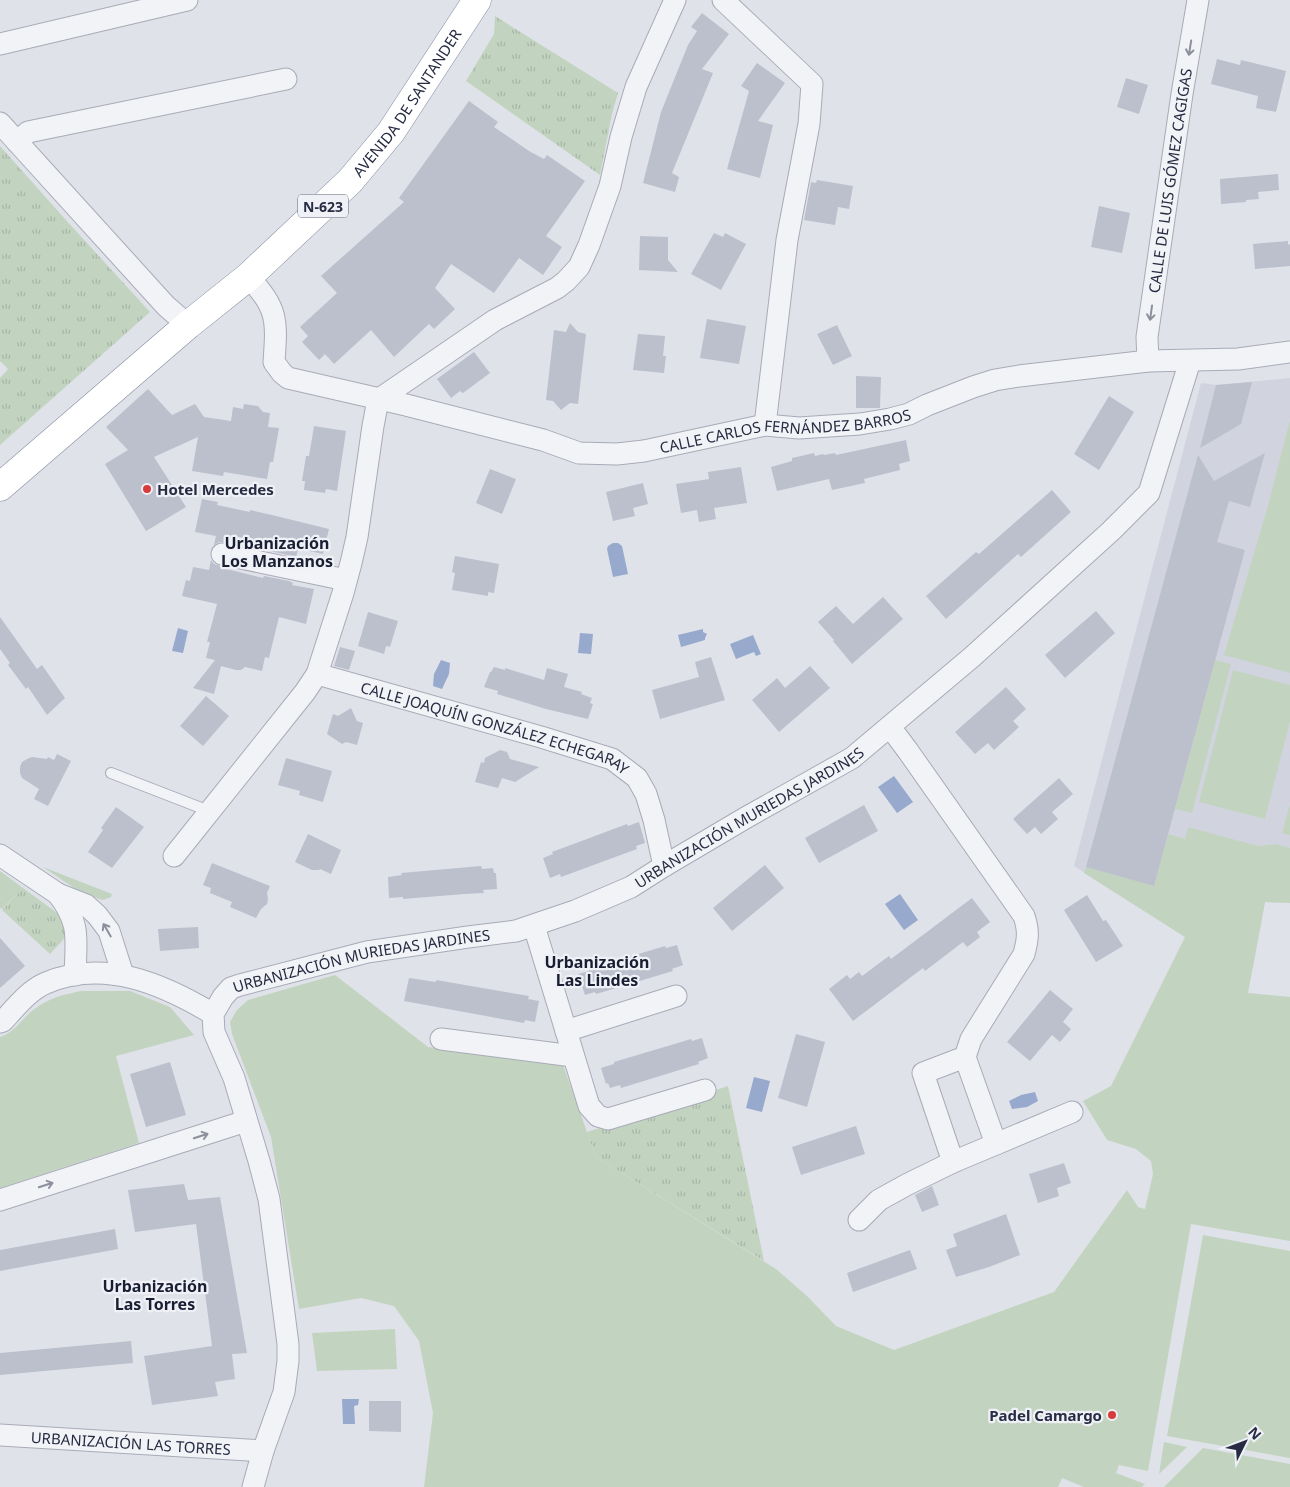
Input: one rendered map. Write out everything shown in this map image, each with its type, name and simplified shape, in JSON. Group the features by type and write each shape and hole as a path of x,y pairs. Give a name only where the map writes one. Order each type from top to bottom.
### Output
{"highway":[{"name":"AVENIDA DE SANTANDER","path":"1,488 188,325 248,277 350,181 386,139 477,0"}],"street":[{"path":"0,44 148,4 187,0"},
{"path":"174,856 305,692 317,674 357,537 378,400 495,320 557,288 579,267 610,186 621,137 636,87 675,0"},
{"path":"723,0 812,84 808,124 787,240 765,425"},
{"name":"CALLE DE LUIS GÓMEZ CAGIGAS","path":"1148,361 1147,337 1182,94 1198,0"},
{"path":"18,142 28,132 286,79"},
{"path":"0,123 166,306 188,325"},
{"name":"CALLE CARLOS FERNÁNDEZ BARROS","path":"248,277 262,290 272,306 276,330 274,362 288,378 543,440 579,453 617,454 644,450 765,425 799,428 860,424 890,419 909,414 926,405 973,387 995,380 1020,376 1148,361 1238,359 1290,352"},
{"name":"URBANIZACIÓN MURIEDAS JARDINES","path":"212,1014 223,996 231,988 367,952 516,932 576,911 631,887 664,866 852,758 979,651 1104,538 1149,493 1190,361"},
{"path":"222,554 346,580"},
{"name":"CALLE JOAQUÍN GONZÁLEZ ECHEGARAY","path":"317,674 612,759 637,778 646,794 664,866"},
{"path":"890,727 1024,916 1028,928 1028,941 1024,954 971,1039 965,1057 996,1144"},
{"path":"0,855 58,894 86,905 98,915 109,932 124,975"},
{"path":"58,894 68,908 74,923 76,940 75,975"},
{"path":"534,926 589,1106 598,1116 608,1118 705,1090"},
{"path":"0,1022 45,983 75,975 97,972 124,975 162,987 188,999 212,1014 214,1032 234,1078 269,1199 288,1344 287,1376 284,1392 263,1451 253,1487"},
{"path":"566,1031 676,996"},
{"path":"441,1039 574,1056"},
{"path":"953,1162 923,1073 965,1057"},
{"path":"859,1220 879,1200 908,1184 953,1162 1072,1112"},
{"path":"0,1200 246,1121"},
{"name":"URBANIZACIÓN LAS TORRES","path":"0,1435 263,1451"}],"lane":[{"path":"111,773 209,811"}],"shaded area":[{"path":"1290,378 1290,903 1265,902 1253,967 1185,937 1074,866 1201,383 1216,385"}],"green space":[{"path":"495,16 618,93 600,175 466,81 494,34"},
{"path":"0,146 150,312 0,445 0,378 8,369 0,361"},
{"path":"1290,420 1290,673 1224,655 1267,509"},
{"path":"1215,660 1231,664 1192,813 1175,809"},
{"path":"1233,670 1290,685 1290,721 1265,819 1199,802"},
{"path":"1290,804 1290,835 1282,833"},
{"path":"1188,827 1258,846 1276,844 1290,848 1290,903 1265,902 1248,993 1290,997 1290,1241 1191,1224 1148,1471 1119,1465 1116,1473 1145,1484 1142,1487 1084,1487 1062,1478 1058,1487 424,1487 433,1413 419,1341 394,1306 361,1298 299,1309 271,1137 232,1034 230,1022 237,1010 248,1000 335,975 428,1047 563,1065 596,1157 776,1269 807,1296 836,1326 894,1350 1054,1292 1127,1190 1138,1207 1145,1209 1153,1174 1151,1161 1136,1149 1107,1140 1083,1101 1111,1086 1185,937 1084,873 1086,867 1154,885 1168,834 1185,839"},
{"path":"43,867 112,894 111,897 103,900 83,894"},
{"path":"0,871 23,888 2,909 0,908"},
{"path":"23,888 60,915 66,923 66,933 63,940 50,954 2,910"},
{"path":"81,991 130,991 170,1007 194,1035 116,1056 139,1143 0,1188 0,1037 10,1032 33,1010 50,1000"},
{"path":"728,1086 764,1261 596,1157 587,1132"},
{"path":"1203,1235 1290,1251 1290,1458 1167,1436"},
{"path":"395,1329 397,1369 317,1371 312,1333"},
{"path":"1164,1442 1187,1447 1159,1474"},
{"path":"1203,1448 1290,1464 1290,1487 1164,1487"}],"water":[{"path":"613,543 618,543 622,546 628,574 613,577 607,549"},
{"path":"178,628 188,631 183,653 172,651"},
{"path":"703,629 703,632 707,634 705,640 681,647 678,635"},
{"path":"580,633 593,634 591,654 578,653"},
{"path":"753,635 761,654 756,656 754,652 736,659 730,644"},
{"path":"441,660 450,663 449,674 442,689 433,686 434,674"},
{"path":"894,776 913,802 897,813 878,787"},
{"path":"900,894 918,920 904,930 885,904"},
{"path":"754,1077 770,1081 762,1112 746,1108"},
{"path":"1035,1092 1038,1101 1027,1107 1012,1109 1009,1101 1021,1095"},
{"path":"342,1399 359,1399 358,1405 354,1406 355,1424 343,1424"}],"building":[{"path":"702,13 729,34 702,69 713,73 672,173 679,177 675,192 643,183 661,112 688,45 697,31 691,27"},
{"path":"1217,59 1240,65 1241,60 1286,71 1276,112 1256,108 1258,96 1211,84"},
{"path":"757,63 785,83 758,121 773,125 760,178 727,169 749,91 741,86"},
{"path":"1126,78 1148,85 1139,114 1117,107"},
{"path":"469,101 498,122 494,127 544,159 547,155 585,181 546,236 562,247 543,275 519,258 494,293 451,264 435,288 455,309 434,329 429,324 394,357 371,330 334,364 325,354 319,360 302,342 308,336 300,327 337,293 321,276 404,202 399,198"},
{"path":"1278,174 1279,190 1258,192 1259,199 1221,204 1220,179"},
{"path":"817,180 853,186 849,209 838,207 835,225 804,220 811,182 816,183"},
{"path":"1099,206 1130,213 1122,253 1091,247"},
{"path":"714,233 723,237 725,233 746,244 721,290 691,274"},
{"path":"640,236 668,237 668,260 678,272 639,270"},
{"path":"1288,241 1288,245 1290,244 1290,266 1255,269 1253,244"},
{"path":"707,319 746,326 739,364 700,358"},
{"path":"570,323 578,332 586,334 578,404 570,403 561,410 553,401 546,400 554,330 566,332"},
{"path":"837,325 852,356 833,365 817,334"},
{"path":"638,334 665,336 663,356 666,356 664,373 633,370"},
{"path":"474,352 490,373 463,393 460,391 451,398 437,379"},
{"path":"856,376 881,377 880,408 856,408"},
{"path":"1252,382 1241,424 1200,448 1216,385"},
{"path":"148,389 172,415 195,404 204,417 231,421 233,407 243,409 244,404 258,406 263,412 270,413 268,427 279,428 273,462 270,462 267,479 224,472 223,476 192,471 198,437 154,457 186,507 146,531 105,464 128,450 106,427"},
{"path":"1109,396 1134,412 1099,470 1074,454"},
{"path":"314,426 346,431 337,491 326,489 325,493 304,490 305,481 302,481 306,456 309,456"},
{"path":"906,440 910,461 899,464 900,470 864,479 865,483 832,490 829,479 777,491 771,467 792,461 792,458 814,453 815,456 835,453 836,455"},
{"path":"1265,453 1250,507 1229,501 1217,542 1245,550 1154,886 1086,867 1198,455 1214,481"},
{"path":"741,467 747,503 714,508 716,519 699,522 697,510 681,513 676,484 709,479 708,472"},
{"path":"490,469 516,479 502,514 476,503"},
{"path":"643,483 648,504 633,508 635,516 613,521 606,492"},
{"path":"1052,490 1071,512 1021,557 1018,554 946,619 926,596 976,552 979,554"},
{"path":"202,499 218,502 217,505 250,512 250,510 329,529 323,554 298,550 296,557 270,551 272,547 267,546 268,543 234,536 232,543 219,542 214,545 216,536 195,532"},
{"path":"455,556 499,564 494,593 488,592 488,596 452,590 455,573 452,572"},
{"path":"211,560 214,564 227,569 263,578 264,576 289,581 293,583 292,585 314,589 306,624 279,617 269,658 265,657 262,671 245,667 241,670 236,670 221,666 214,694 193,688 215,660 206,658 210,642 207,642 217,604 182,596 186,580 190,581 193,567 209,570"},
{"path":"883,597 903,619 852,664 818,622 836,606 853,624"},
{"path":"1096,611 1115,633 1065,678 1045,655"},
{"path":"368,612 398,621 390,647 386,646 384,654 358,646"},
{"path":"0,617 37,669 42,665 65,698 47,715 28,687 26,689 8,665 10,663 0,649"},
{"path":"340,647 355,651 349,670 334,666"},
{"path":"711,657 725,700 660,719 652,690 699,677 695,662"},
{"path":"810,666 830,688 779,732 752,700 777,678 785,688"},
{"path":"494,667 505,670 505,668 544,680 547,668 568,674 564,687 582,692 581,694 592,698 590,703 593,704 588,719 497,694 498,691 484,687"},
{"path":"1006,687 1026,709 1013,721 1019,727 994,750 988,743 975,754 955,732"},
{"path":"206,696 229,716 203,746 180,726"},
{"path":"351,708 357,721 363,723 357,745 346,742 342,744 327,734 333,714 338,716"},
{"path":"500,750 507,752 510,759 539,767 515,782 502,778 498,788 475,782 481,762 484,763 485,758"},
{"path":"57,754 71,761 48,806 34,799 39,789 22,778 20,767 22,762 32,757 47,759 48,757 54,760"},
{"path":"286,758 332,771 323,802 299,795 300,791 278,785"},
{"path":"1059,778 1073,794 1052,812 1058,819 1041,834 1035,827 1027,834 1013,819"},
{"path":"864,805 878,831 819,863 805,838"},
{"path":"116,807 144,827 112,868 88,852 103,830 101,828"},
{"path":"639,822 645,843 636,846 637,849 561,877 560,874 550,878 543,858 553,854 552,852 627,824 628,826"},
{"path":"308,834 341,850 331,874 320,869 312,870 295,862"},
{"path":"212,863 270,886 267,893 267,904 261,909 256,918 230,907 232,902 210,893 211,888 203,885"},
{"path":"765,865 784,888 732,931 713,908"},
{"path":"481,866 482,869 493,868 494,873 496,873 497,889 483,890 484,893 403,899 403,897 389,898 388,877 402,875 401,873"},
{"path":"1087,895 1103,921 1106,920 1123,946 1096,962 1064,910"},
{"path":"972,898 990,922 977,932 980,937 967,947 963,942 925,971 923,968 853,1021 829,989 847,975 850,979 859,972 862,976 889,956 891,959"},
{"path":"198,927 199,948 160,951 158,929"},
{"path":"0,938 25,966 0,988"},
{"path":"677,945 683,965 672,969 673,971 596,994 595,992 585,995 578,974 589,971 588,969 665,946 666,948"},
{"path":"409,978 436,982 436,980 529,996 528,999 539,1001 535,1022 525,1020 524,1023 404,1001"},
{"path":"1050,990 1073,1009 1063,1022 1071,1029 1060,1042 1052,1035 1030,1061 1007,1042"},
{"path":"796,1034 825,1042 807,1107 778,1098"},
{"path":"702,1038 708,1058 698,1062 699,1064 621,1088 620,1085 610,1088 608,1083 606,1084 601,1068 614,1064 614,1062 691,1039 692,1041"},
{"path":"170,1062 186,1115 146,1127 130,1074"},
{"path":"856,1126 865,1154 801,1175 792,1147"},
{"path":"1064,1163 1071,1183 1057,1188 1059,1196 1038,1203 1029,1174"},
{"path":"184,1184 188,1200 220,1197 247,1353 232,1354 235,1379 215,1382 218,1396 152,1405 144,1356 212,1346 196,1224 135,1232 128,1190"},
{"path":"932,1186 939,1205 922,1212 915,1195"},
{"path":"1006,1214 1020,1255 956,1277 946,1250 957,1246 953,1234"},
{"path":"115,1229 118,1249 0,1271 0,1250"},
{"path":"910,1250 917,1269 853,1292 847,1273"},
{"path":"131,1341 133,1363 0,1375 0,1353"},
{"path":"369,1401 401,1401 401,1432 369,1431"}],"place":[{"name":"Hotel Mercedes","path":"147,489"},
{"name":"Padel Camargo","path":"1112,1415"}],"district":[{"name":"Urbanización Los Manzanos","path":"277,552"},
{"name":"Urbanización Las Lindes","path":"597,971"},
{"name":"Urbanización Las Torres","path":"155,1295"}]}
